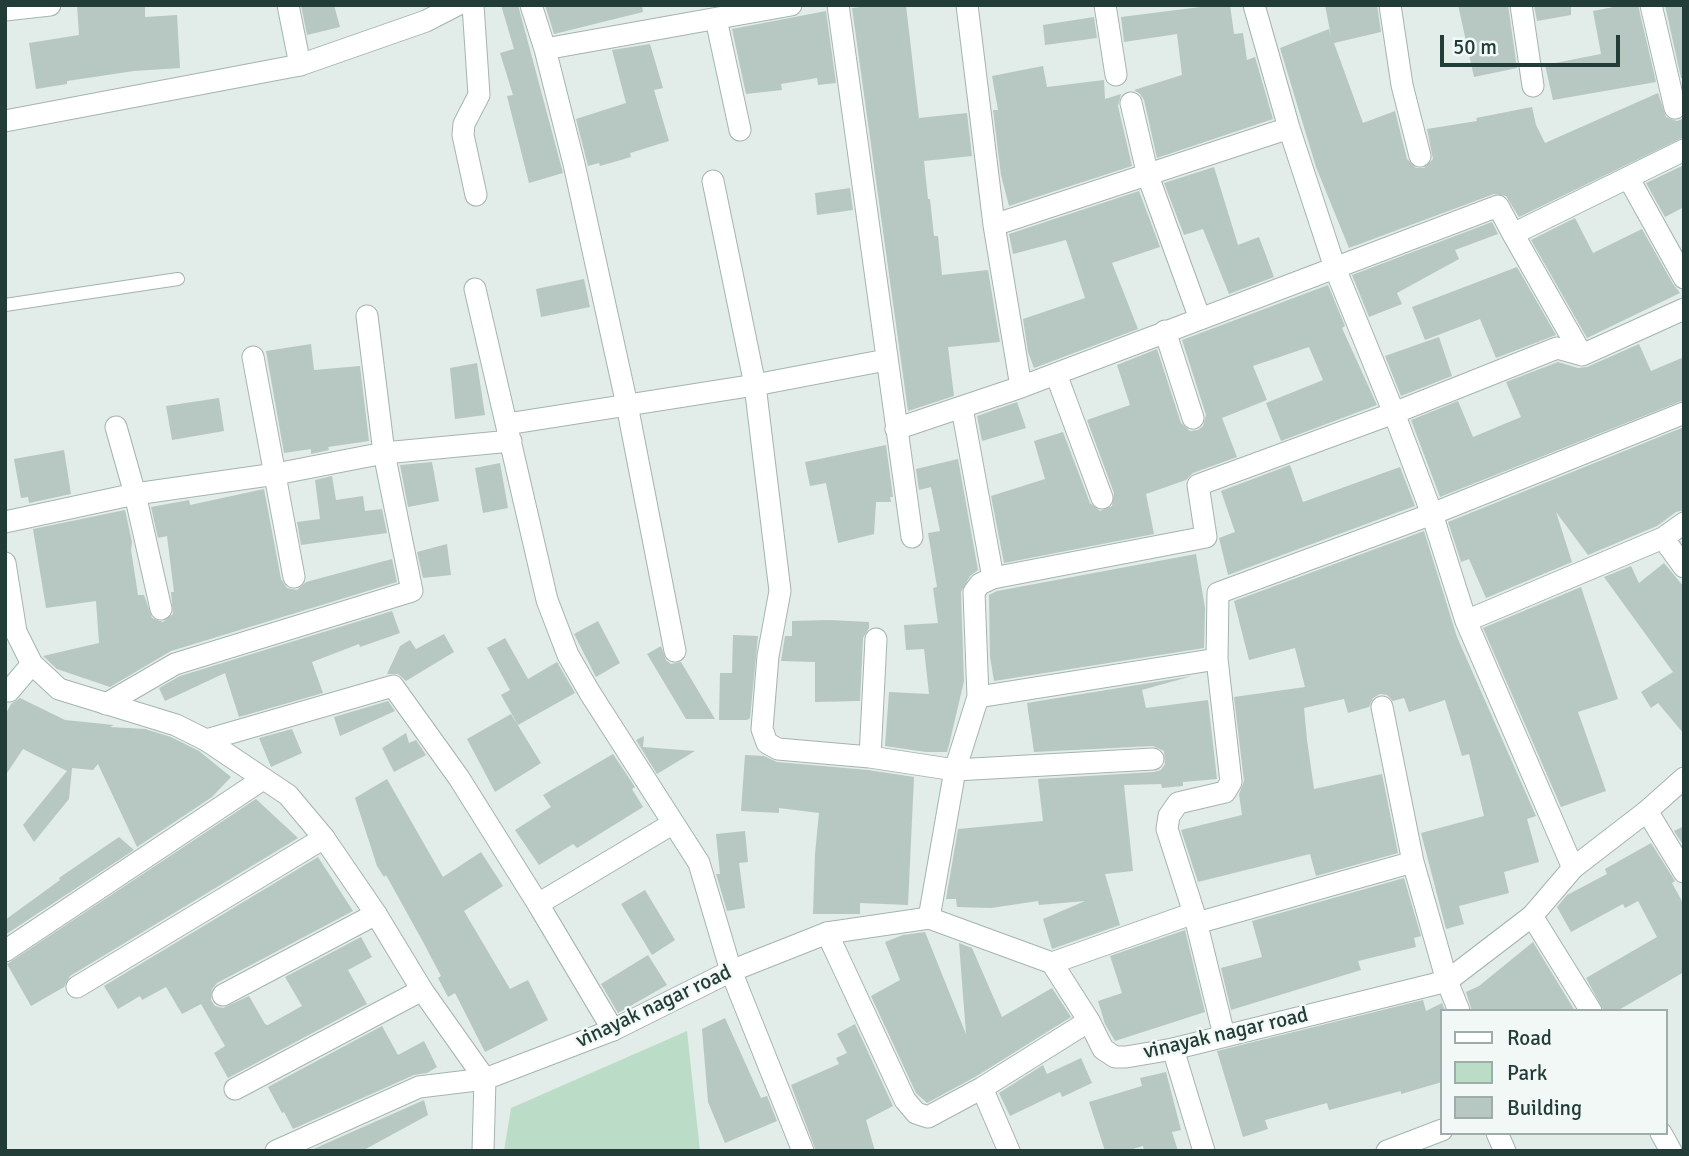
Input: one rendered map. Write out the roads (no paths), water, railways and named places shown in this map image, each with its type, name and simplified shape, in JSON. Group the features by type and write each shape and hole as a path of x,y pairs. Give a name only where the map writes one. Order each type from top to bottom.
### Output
{"street":[{"path":"288,5 300,65"},
{"path":"5,121 300,65 424,13 457,5"},
{"path":"473,5 479,95 464,124 463,135 476,195"},
{"path":"531,5 574,164 627,405 675,651"},
{"path":"545,49 791,5"},
{"path":"838,5 912,537"},
{"path":"967,5 994,225 1021,387"},
{"path":"1105,5 1116,75"},
{"path":"1254,5 1289,128 1335,268 1432,514 1466,621 1573,868"},
{"path":"1390,5 1402,85 1420,156"},
{"path":"1521,5 1534,86"},
{"path":"1651,5 1675,108"},
{"path":"5,10 37,6"},
{"path":"716,19 740,130"},
{"path":"1131,103 1148,176 1200,319"},
{"path":"994,225 1289,128"},
{"path":"1513,234 1684,150"},
{"path":"1629,178 1684,278"},
{"path":"713,181 755,385 780,591 768,656 762,729 767,743 778,749 870,757 955,771 1153,759"},
{"path":"896,429 1021,387 1499,206 1582,355"},
{"path":"475,289 547,600 568,655 699,863 731,971 803,1151"},
{"path":"929,918 955,771 978,696 974,592 979,584 993,578 1206,537 1198,485 1394,413 1557,348 1582,355 1684,309"},
{"path":"106,704 176,664 412,591 384,453 367,316"},
{"path":"1165,331 1193,418"},
{"path":"253,357 294,577"},
{"path":"5,522 135,495 276,474 509,433 627,405 755,385 886,360"},
{"path":"1056,374 1102,498"},
{"path":"962,408 993,578"},
{"path":"1224,1035 1195,918 1167,829 1169,817 1178,803 1225,792 1231,782 1217,659 1218,593 1432,514 1684,413"},
{"path":"116,427 161,608"},
{"path":"1466,621 1663,538 1684,523"},
{"path":"1663,538 1684,567"},
{"path":"5,563 16,632 32,664 59,689 176,725 206,740 288,795 324,838 376,914 422,990 485,1079 483,1151"},
{"path":"870,757 876,639"},
{"path":"978,696 1217,659"},
{"path":"7,693 32,664"},
{"path":"206,740 393,686 459,778 613,1030"},
{"path":"1382,707 1413,862 1447,981 1458,1009"},
{"name":"vinayak nagar road","path":"276,1151 419,1087 485,1079 613,1030 731,971 827,933 929,918 1052,963 1089,1021 1103,1049 1115,1057 1173,1049 1447,981 1532,916 1573,868 1647,811 1684,778"},
{"path":"5,951 263,779"},
{"path":"1647,811 1684,872"},
{"path":"538,904 672,824"},
{"path":"77,986 324,838"},
{"path":"1052,963 1195,918 1413,862"},
{"path":"223,995 376,914"},
{"path":"1532,916 1590,1009"},
{"path":"827,933 905,1100 916,1113 928,1117 982,1088 1089,1021"},
{"path":"235,1089 422,990"},
{"path":"1173,1049 1204,1151"},
{"path":"982,1088 1009,1151"},
{"path":"1387,1151 1440,1131"},
{"path":"1498,1135 1505,1151"},
{"path":"1662,1135 1671,1151"}],"lane":[{"path":"5,306 178,279"}]}
